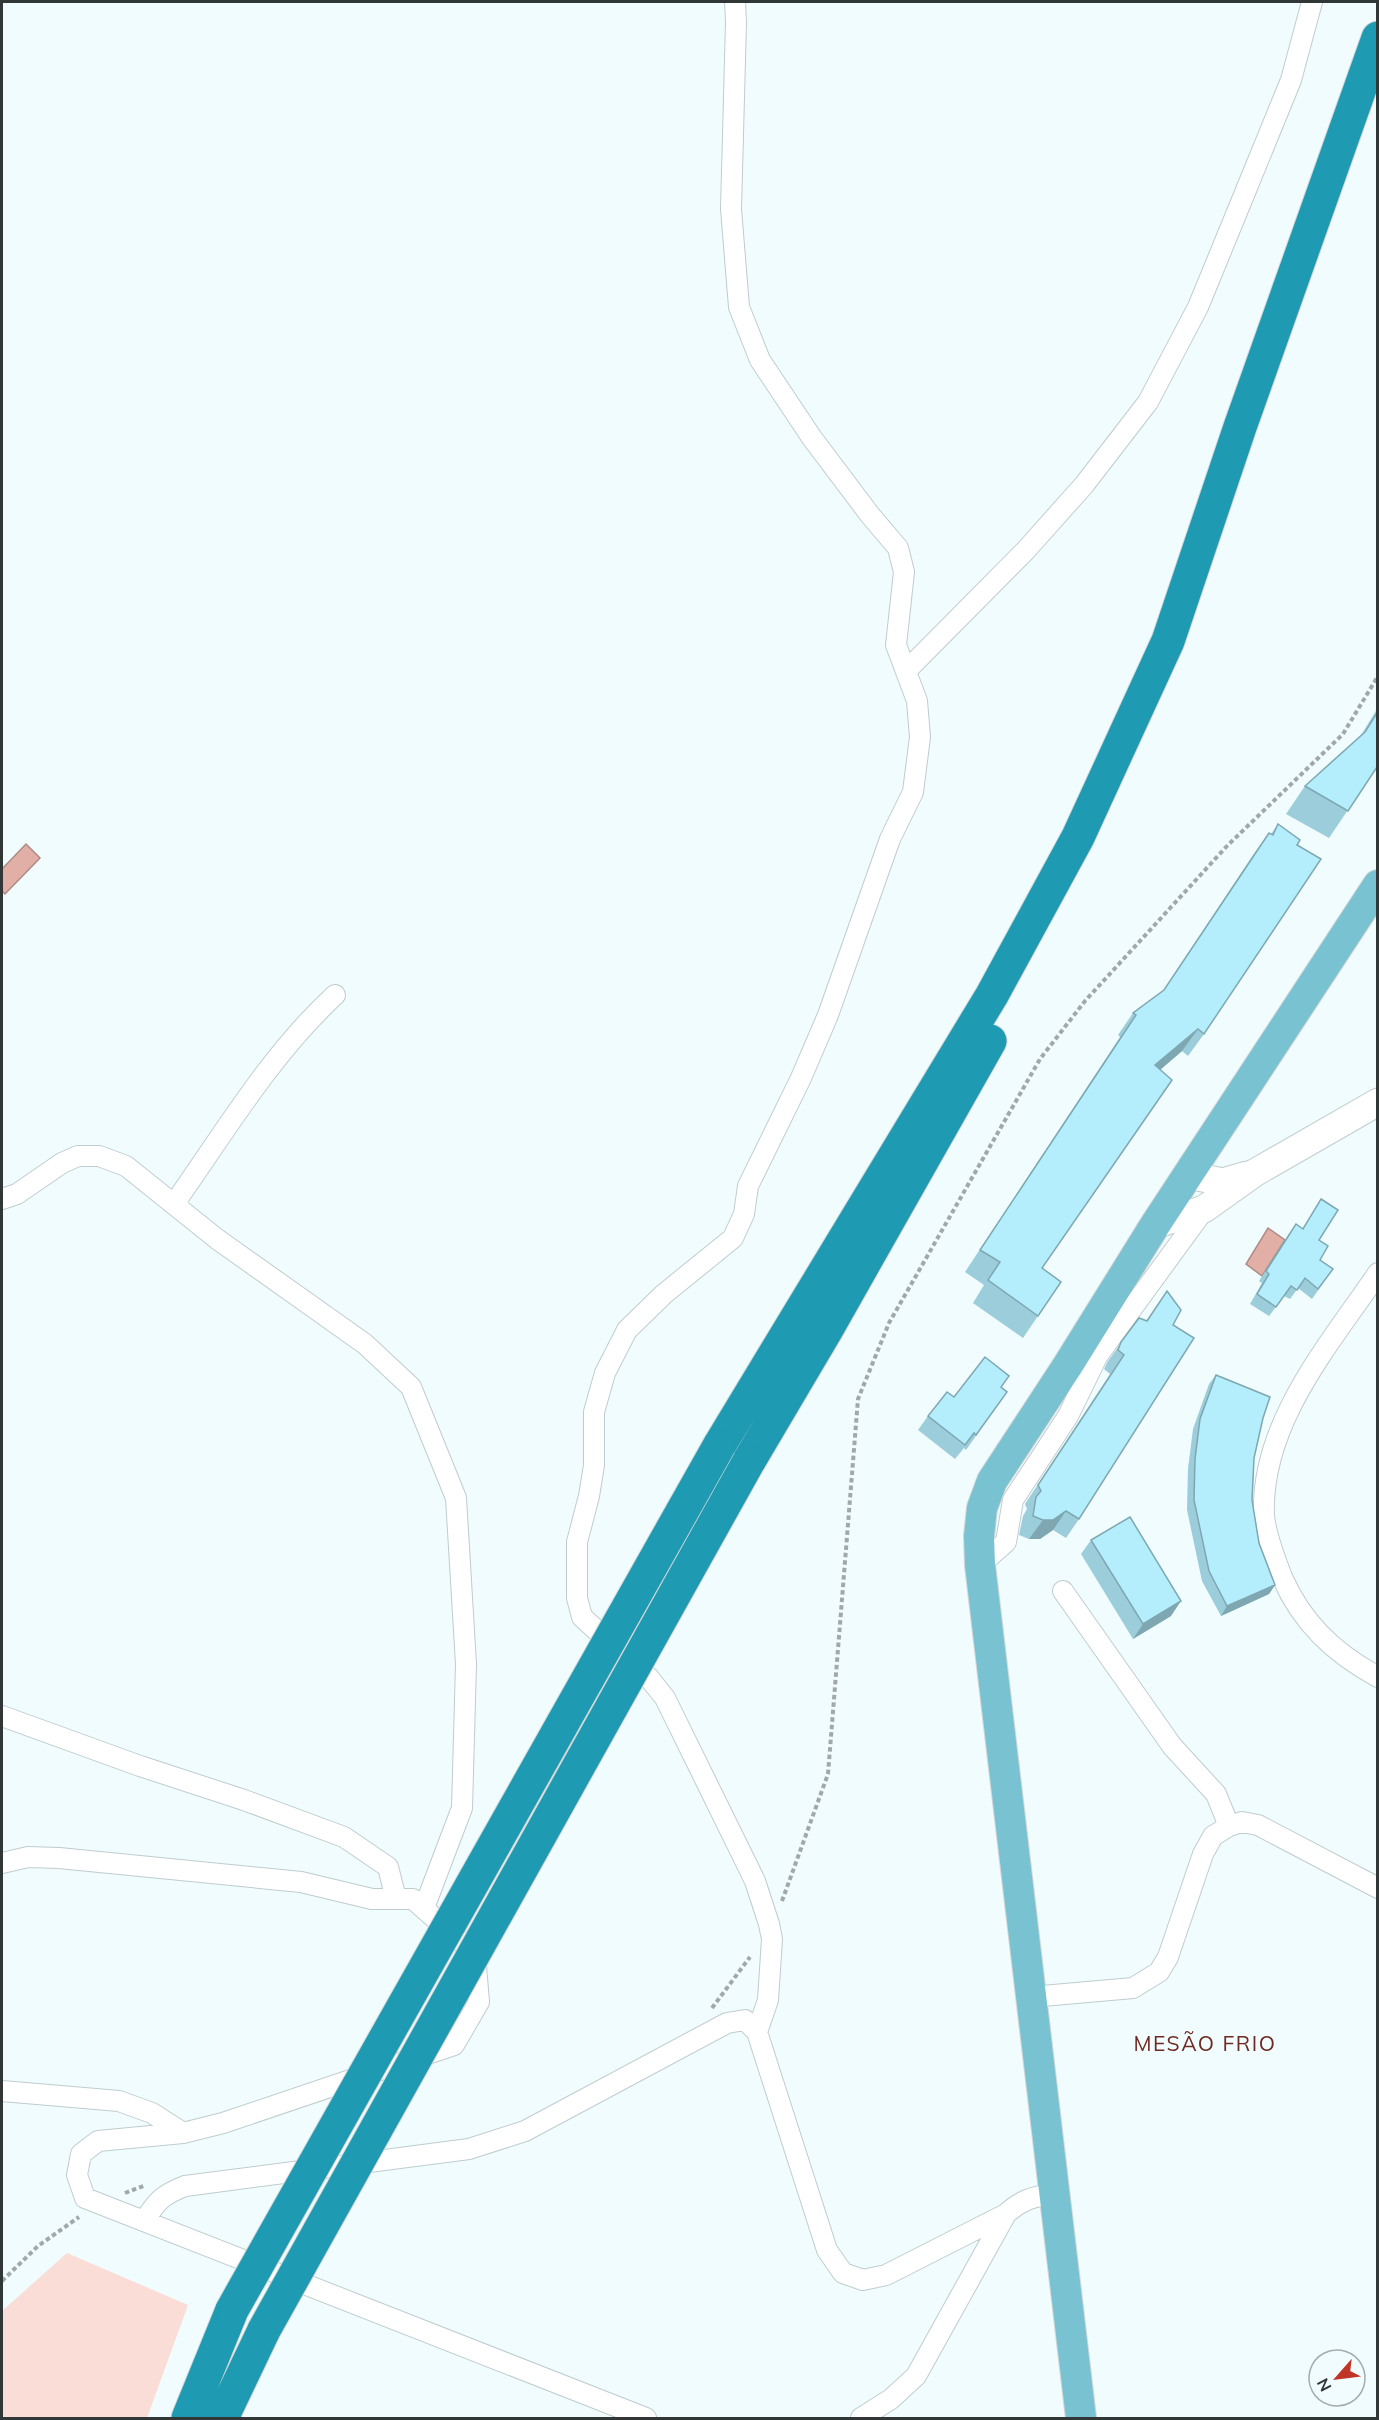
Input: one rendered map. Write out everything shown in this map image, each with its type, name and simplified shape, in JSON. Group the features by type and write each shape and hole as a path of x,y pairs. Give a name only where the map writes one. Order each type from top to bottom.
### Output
{"highway":[{"path":"188,2418 232,2310 719,1446 992,994 1078,837 1168,641 1240,427 1377,38"},
{"path":"222,2418 264,2330 749,1461 827,1329 1056,924 1189,620 1377,88"}],"main road":[{"path":"1082,2418 980,1565 979,1536 982,1508 992,1481 1068,1365 1155,1224 1377,885"}],"street":[{"path":"735,2 731,209 739,307 760,360 812,438 898,548 904,572 896,645 917,701 920,737 913,792 890,839 819,1036 748,1186 744,1214 733,1238 664,1294 627,1330 605,1373 594,1412 594,1465 589,1496 577,1542 577,1598 582,1617 649,1678 664,1698 755,1881 772,1939 768,2000 757,2032"},
{"path":"906,671 1026,550 1084,485 1148,402 1198,306 1244,195 1291,80 1312,2"},
{"path":"174,1204 252,1093 311,1017 335,995"},
{"path":"1155,1224 1204,1209 1256,1172 1377,1102"},
{"path":"1206,1147 1223,1182"},
{"path":"2,1199 17,1194 62,1163 78,1156 99,1156 126,1166 217,1239 364,1344 411,1387 456,1498 466,1664 462,1808 424,1908"},
{"path":"1188,1175 1223,1182 1256,1172"},
{"path":"980,1565 1006,1542 1013,1500 1068,1416 1098,1355 1223,1182"},
{"path":"1377,1273 1308,1377 1283,1421 1268,1467 1264,1517 1275,1558 1289,1593 1317,1635 1345,1657 1377,1677"},
{"path":"1063,1591 1172,1746 1216,1794 1229,1826"},
{"path":"2,1716 140,1766 244,1800 344,1838 388,1867 396,1899"},
{"path":"1031,1997 1133,1988 1159,1972 1168,1957 1203,1854 1213,1836 1229,1826 1242,1822 1258,1825 1377,1888"},
{"path":"2,1863 28,1857 58,1858 301,1882 372,1899 413,1899 424,1908 475,1954 479,2002 454,2045 223,2123 183,2133 98,2141 81,2154 76,2175 85,2198 646,2418"},
{"path":"144,2222 166,2193 185,2186 469,2149 525,2131 727,2023 745,2020 757,2032 827,2250 843,2273 863,2280 886,2275 1006,2214 1018,2203 1036,2196 1054,2194"},
{"path":"2,2091 119,2101 152,2114 183,2133"},
{"path":"861,2418 891,2399 916,2376 1006,2214"}],"path":[{"path":"708,2013 751,1956 784,1897 828,1774 858,1399 889,1323 1040,1059 1085,1001 1227,846 1342,734 1377,676"},
{"path":"2,2282 38,2246 98,2204 150,2184"}],"shaded area":[{"path":"26,844 40,858 5,894 2,891 2,869"},
{"path":"1268,1228 1285,1240 1262,1276 1246,1264"},
{"path":"67,2253 188,2305 147,2418 2,2418 2,2311"}],"building":[{"path":"1377,713 1377,767 1348,811 1305,786 1365,732"},
{"path":"1278,824 1300,840 1297,845 1321,859 1204,1034 1198,1029 1155,1065 1172,1080 1042,1268 1061,1282 1038,1316 988,1280 1000,1262 980,1250 1136,1015 1133,1013 1164,990 1269,833 1273,835"},
{"path":"1321,1199 1338,1210 1319,1240 1328,1246 1320,1260 1333,1269 1318,1289 1305,1278 1297,1290 1291,1286 1276,1307 1257,1294 1269,1274 1266,1271 1296,1224 1303,1229"},
{"path":"1167,1291 1181,1310 1173,1325 1194,1338 1079,1519 1066,1511 1053,1520 1043,1520 1033,1516 1036,1497 1041,1491 1038,1485 1124,1355 1118,1350 1121,1342 1139,1318 1147,1321"},
{"path":"985,1357 1009,1376 1001,1387 1007,1392 976,1435 974,1433 965,1445 928,1416 947,1392 954,1397"},
{"path":"1216,1375 1270,1397 1254,1458 1252,1500 1259,1543 1275,1585 1227,1606 1209,1571 1194,1500 1195,1459 1200,1419"},
{"path":"1130,1517 1181,1601 1143,1624 1091,1540"}],"district":[{"name":"MESÃO FRIO","path":"1205,2043"}]}
